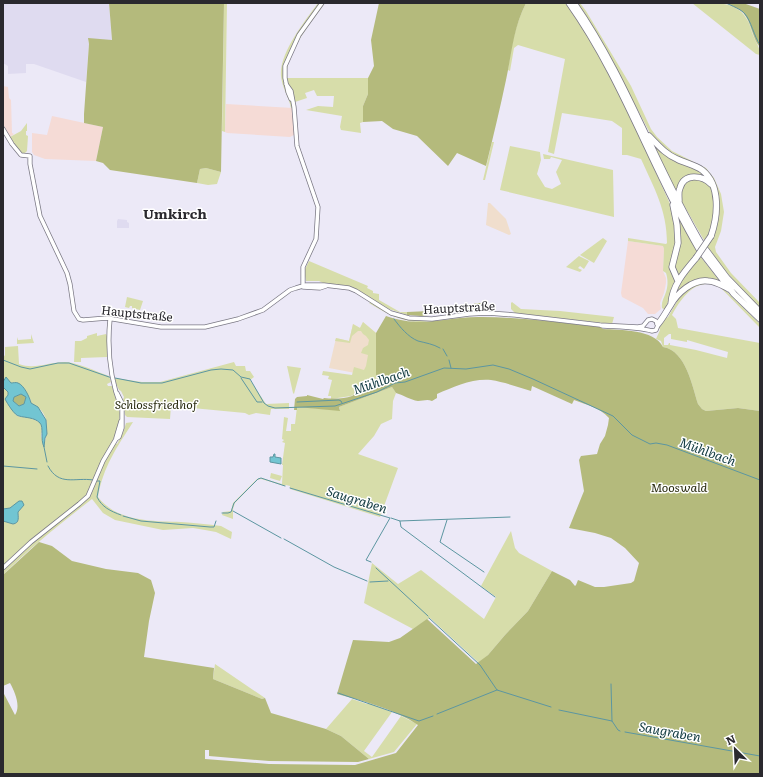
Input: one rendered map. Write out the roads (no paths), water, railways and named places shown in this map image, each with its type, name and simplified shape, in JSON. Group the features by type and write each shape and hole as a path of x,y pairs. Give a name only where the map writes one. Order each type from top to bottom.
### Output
{"highway":[{"path":"569,3 597,45 614,76 673,201 702,249 729,288 760,319"},
{"path":"574,3 604,50 702,249 727,278 760,312"},
{"path":"646,133 664,151 675,158 701,169 709,178 716,199 717,213 711,236 702,251 678,281 672,294 671,305"},
{"path":"679,203 680,187 685,180 694,176 702,178 712,186"},
{"path":"673,201 678,234 676,253 672,267 678,281"},
{"path":"657,322 664,316 684,290 699,282 712,282 729,288"}],"street":[{"path":"303,287 304,268 316,239 318,207 297,146 292,100 288,92 284,70 291,51 300,35 322,3"},
{"name":"Hauptstraße","path":"3,128 12,144 21,155 30,156 30,164 40,216 67,273 74,311 79,319 102,318 161,327 211,326 257,312 274,303 290,290 306,285 349,288 391,313 403,317 425,319 488,313 638,327 645,324 652,318 657,322 657,328 654,331 650,331 647,329 644,330 600,324"},
{"path":"3,568 30,542 85,499 91,490 103,461 116,439 122,419 122,403 112,378 109,351 110,319"},
{"path":"645,324 647,329"}],"water":[{"path":"6,377 11,383 20,384 31,403 38,407 46,420 47,434 44,447 42,440 42,427 40,423 33,419 17,415 13,412 5,399 8,392 3,387 3,382","holes":["21,394 26,397 24,404 19,406 13,401 14,397"]},
{"path":"274,454 275,457 281,458 281,464 270,462 270,457 273,457"},
{"path":"19,501 22,501 24,505 18,512 17,522 13,524 3,521 3,509 10,508"}],"waterway":[{"path":"726,3 739,9 745,14 760,45"},
{"path":"394,319 404,332 414,339 440,348"},
{"path":"443,349 447,356"},
{"name":"Mühlbach","path":"3,360 30,369 58,363 69,363 112,378"},
{"path":"449,360 451,368"},
{"name":"Mühlbach","path":"115,378 141,383 162,383 211,370 233,370 241,377 250,379 264,403 268,406 275,408 335,406 377,392 395,383 405,382 444,368 466,369 493,365 509,369 533,379 613,416 632,435 650,444 656,443 667,445 760,480"},
{"path":"241,378 257,402 262,402"},
{"path":"297,402 339,400 342,403"},
{"name":"Saugraben","path":"44,447 47,462"},
{"path":"3,466 37,469"},
{"name":"Saugraben","path":"48,466 52,473 62,479 93,480"},
{"name":"Saugraben","path":"222,513 231,512 234,503 258,479 261,478 285,486"},
{"name":"Saugraben","path":"97,481 100,481 97,497 101,503 113,512 121,515"},
{"name":"Saugraben","path":"290,488 390,518 366,560 371,562"},
{"name":"Saugraben","path":"233,511 281,538"},
{"name":"Saugraben","path":"123,516 141,521 210,527 214,527 216,521"},
{"path":"400,521 510,517"},
{"path":"391,518 400,521 401,527 495,597"},
{"path":"447,520 440,542 484,572"},
{"name":"Saugraben","path":"284,539 334,567 367,581"},
{"name":"Saugraben","path":"376,568 428,616"},
{"name":"Saugraben","path":"370,582 388,581"},
{"name":"Saugraben","path":"429,618 480,665 497,690 551,707"},
{"path":"611,684 612,721"},
{"path":"437,714 497,690"},
{"path":"338,693 419,721 433,716"},
{"name":"Saugraben","path":"559,710 612,721 620,731"},
{"name":"Saugraben","path":"625,732 760,756"}],"district":[{"name":"Umkirch","path":"175,213"}],"park label":[{"name":"Schlossfriedhof","path":"156,404"},
{"name":"Mooswald","path":"679,487"}]}
